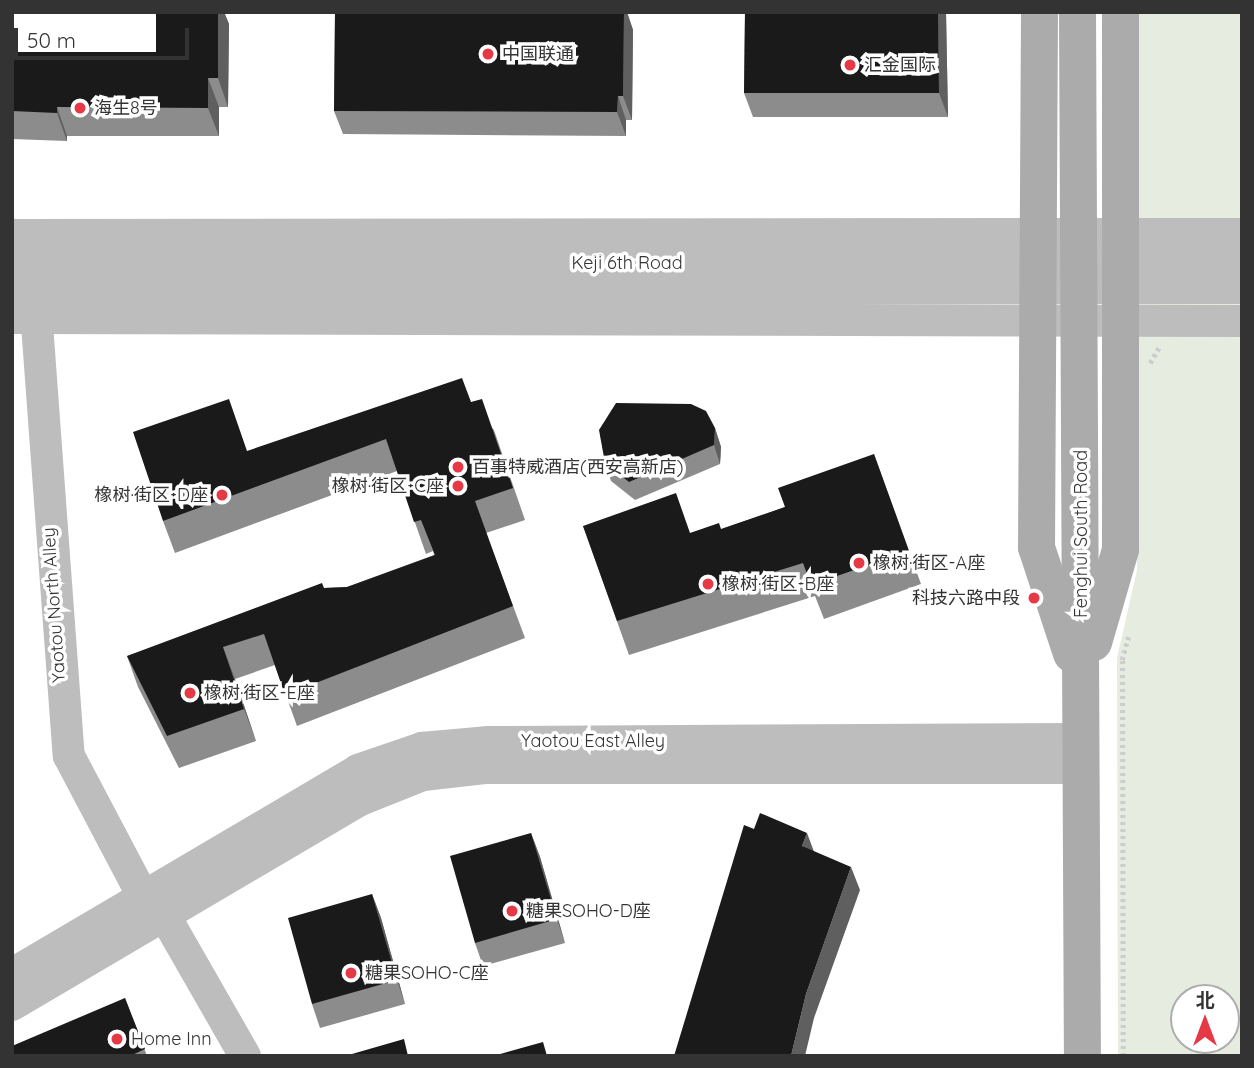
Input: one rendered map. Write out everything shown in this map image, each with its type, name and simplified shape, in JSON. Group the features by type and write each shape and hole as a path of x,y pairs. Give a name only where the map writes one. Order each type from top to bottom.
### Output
{"main road":[{"path":"1039,12 1036,547 1082,684"},
{"name":"Fenghui South Road","path":"1077,12 1082,1056"},
{"path":"1082,684 1120,549 1120,12"},
{"path":"12,235 1037,276 1120,277 1242,234"},
{"name":"Keji 6th Road","path":"1120,277 1242,264"},
{"path":"24,290 1037,276"},
{"name":"Keji 6th Road","path":"24,290 1037,276 1120,277 1242,288"},
{"path":"1120,277 1242,321"},
{"name":"Yaotou North Alley","path":"24,290 65,734 89,802 245,1056"},
{"name":"Yaotou East Alley","path":"155,908 358,770 422,748 489,742 1081,754"},
{"path":"12,974 155,908"},
{"path":"12,1005 155,908"}],"path":[{"path":"1144,373 1163,341"},
{"path":"1123,1056 1122,660 1129,633"}],"shaded area":[{"path":"1136,12 1242,12 1242,1056 1118,1056 1117,658 1137,570"}],"building":[{"path":"156,12 218,12 218,78 208,78 208,108 57,107 57,113 12,111 12,52 156,52"},
{"name":"中国联通","path":"335,12 624,12 623,96 618,96 617,112 334,111"},
{"name":"汇金国际","path":"745,12 938,12 939,93 744,93"},
{"path":"462,378 471,402 482,399 513,488 475,501 513,606 285,695 264,634 223,647 244,709 167,736 127,656 322,583 324,588 347,587 435,555 421,520 414,522 386,439 163,521 133,432 229,399 247,451"},
{"path":"616,403 691,404 706,411 715,428 714,445 629,482 605,463 599,430"},
{"path":"874,454 909,551 811,585 803,563 617,621 583,526 676,493 690,533 719,523 721,529 785,507 778,488"},
{"path":"760,813 807,833 802,846 851,867 806,994 791,1056 674,1056 744,825 754,829"},
{"name":"糖果SOHO-D座","path":"531,833 557,919 475,943 450,856"},
{"name":"糖果SOHO-C座","path":"372,894 397,980 312,1004 288,918"},
{"path":"125,998 145,1049 130,1056 12,1056 12,1046"},
{"path":"404,1039 408,1056 345,1056"},
{"path":"543,1042 547,1056 493,1056"}],"place":[{"name":"中国联通","path":"488,54"},
{"name":"汇金国际","path":"850,65"},
{"name":"海生8号","path":"80,108"},
{"name":"百事特威酒店(西安高新店)","path":"458,467"},
{"name":"橡树·街区-C座","path":"458,486"},
{"name":"橡树·街区-D座","path":"222,495"},
{"name":"橡树·街区-A座","path":"859,563"},
{"name":"橡树·街区-B座","path":"708,584"},
{"name":"科技六路中段","path":"1034,598"},
{"name":"橡树·街区-E座","path":"190,693"},
{"name":"糖果SOHO-D座","path":"512,911"},
{"name":"糖果SOHO-C座","path":"351,973"},
{"name":"Home Inn","path":"117,1039"}]}
